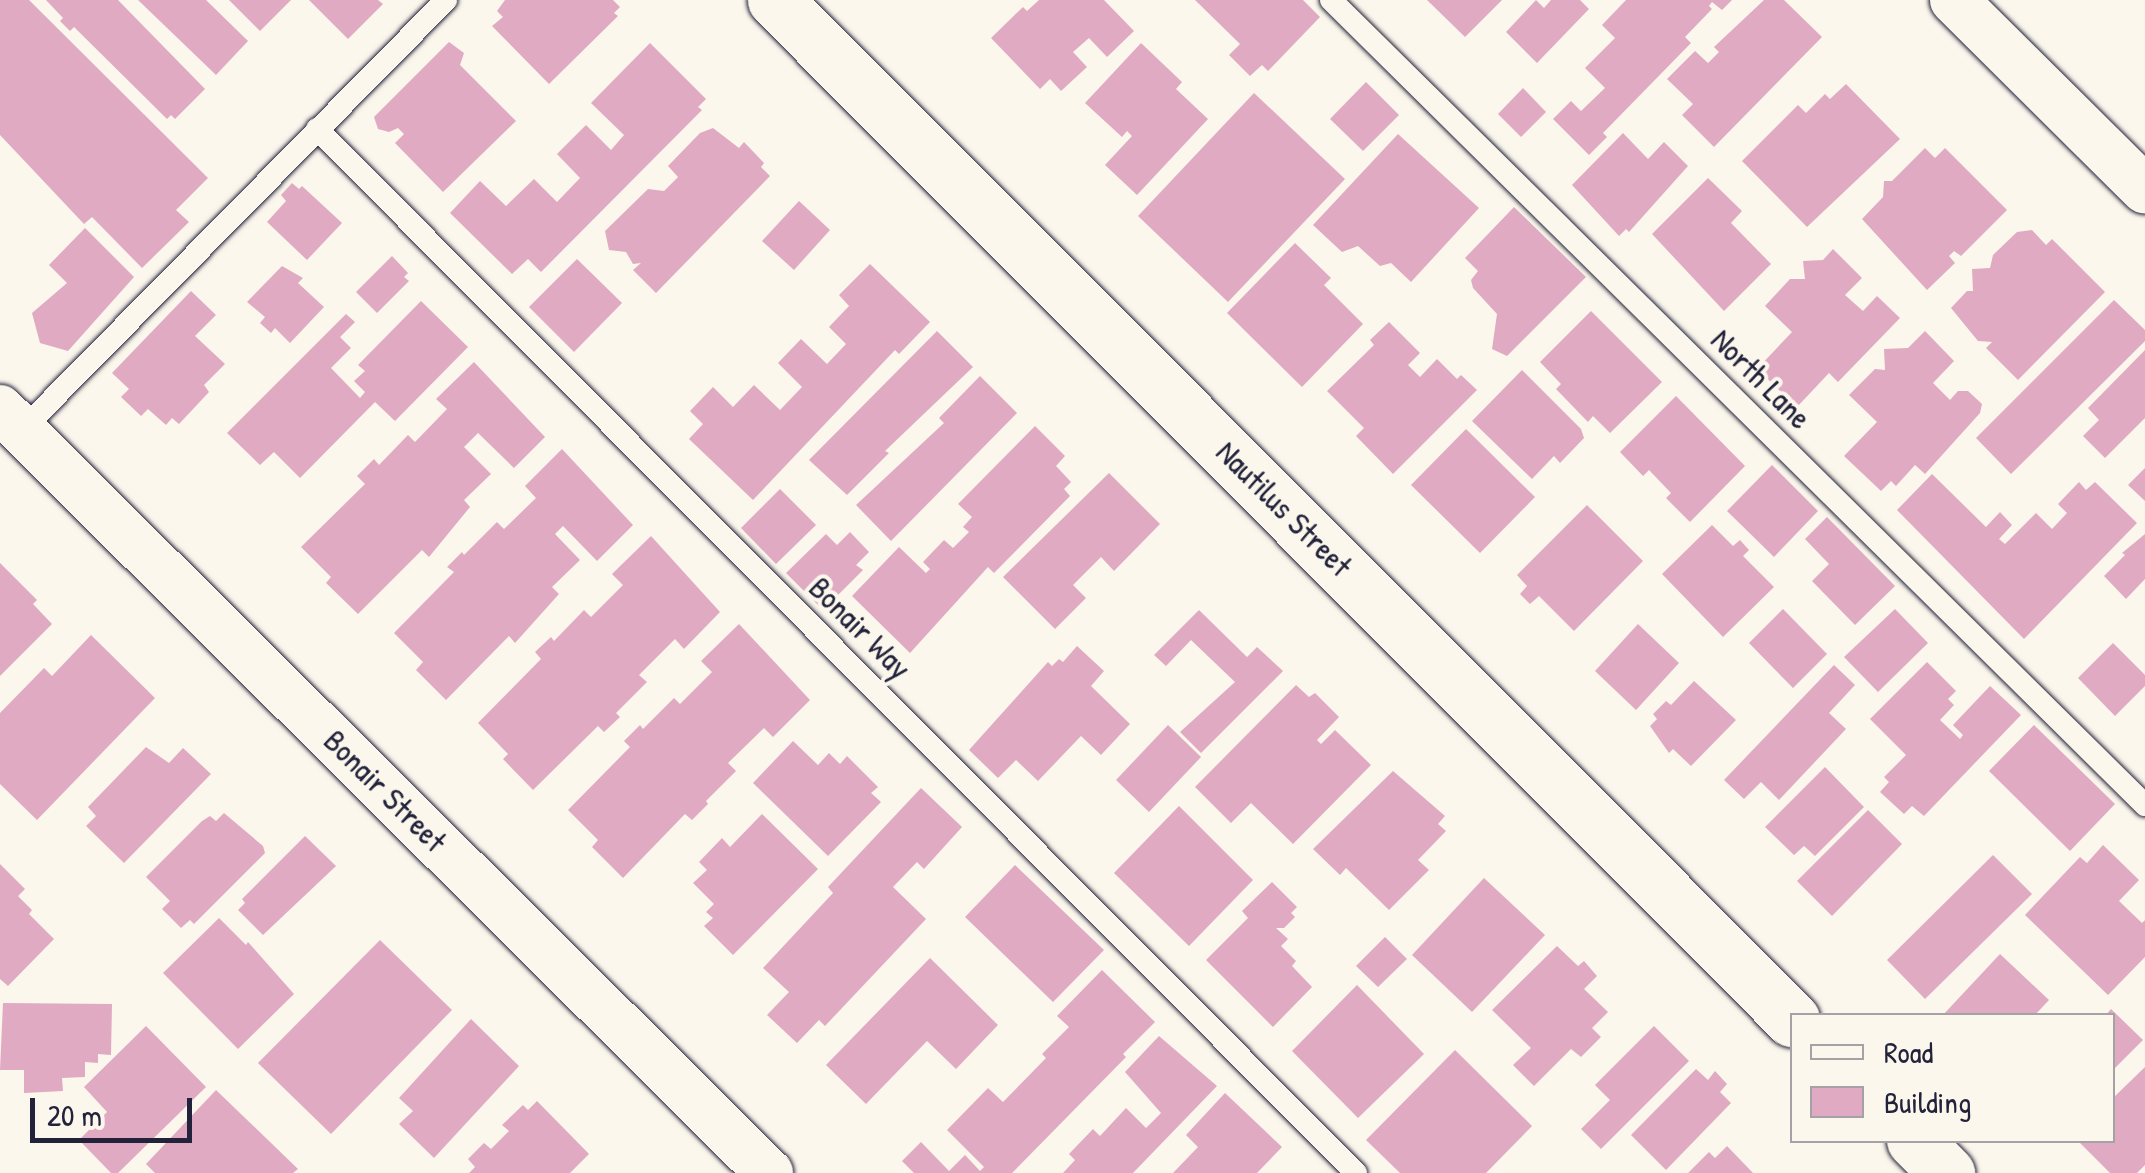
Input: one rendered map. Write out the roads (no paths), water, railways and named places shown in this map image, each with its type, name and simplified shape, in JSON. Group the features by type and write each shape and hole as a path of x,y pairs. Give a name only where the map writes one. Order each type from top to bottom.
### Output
{"street":[{"name":"Nautilus Street","path":"776,0 1790,1017"},
{"path":"1954,0 2145,190"},
{"name":"Bonair Street","path":"11,420 770,1173"},
{"path":"1917,1143 1946,1173"}],"lane":[{"path":"11,420 317,130 446,0"},
{"name":"North Lane","path":"1332,0 2145,805"},
{"name":"Bonair Way","path":"317,130 1356,1173"}]}
